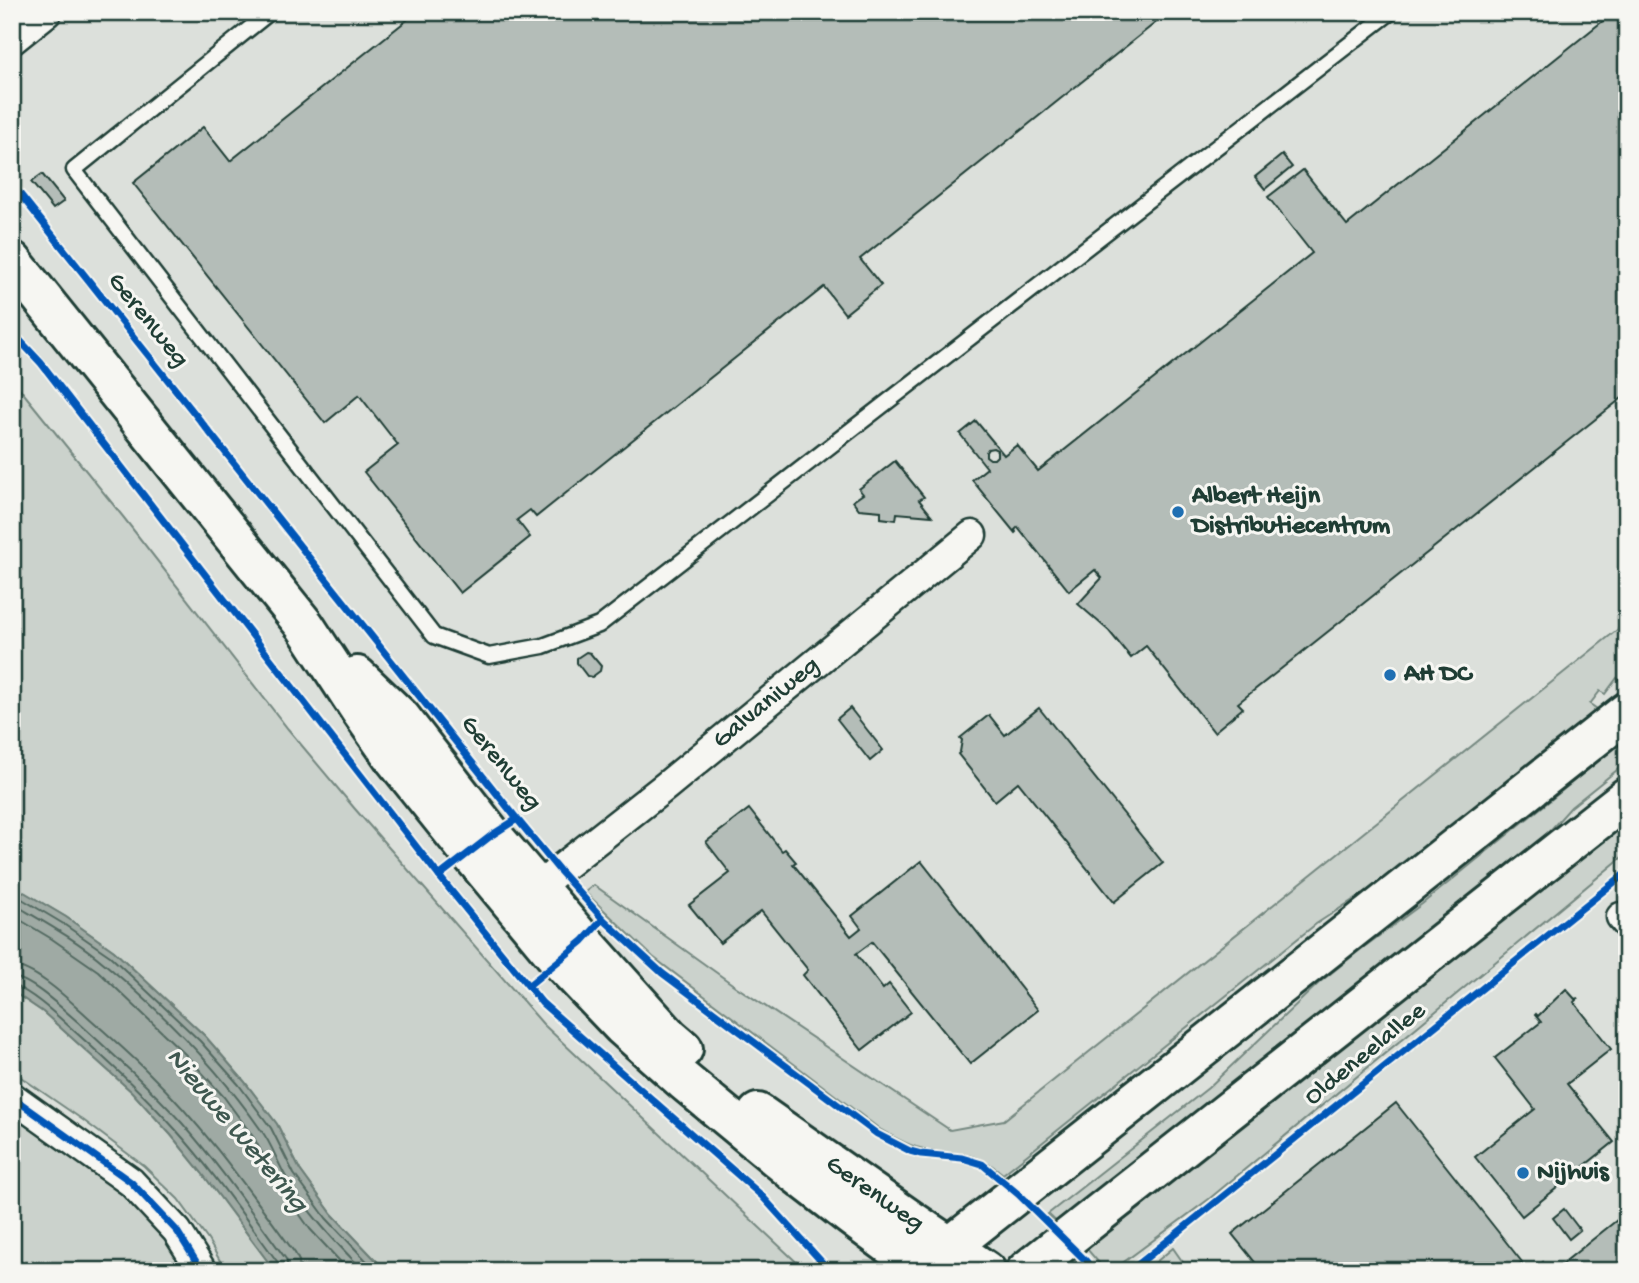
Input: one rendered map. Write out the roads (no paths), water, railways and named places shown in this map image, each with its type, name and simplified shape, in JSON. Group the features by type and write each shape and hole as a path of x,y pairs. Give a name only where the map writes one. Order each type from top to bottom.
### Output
{"main road":[{"name":"Gerenweg","path":"13,263 305,626 401,719 492,835 669,1037 929,1264 986,1271"},
{"path":"929,1264 1627,712"},
{"name":"Oldeneelallee","path":"1026,1271 1627,797"}],"street":[{"path":"12,40 47,12"},
{"name":"Galvaniweg","path":"537,888 972,535"},
{"path":"12,1097 131,1182 177,1231 202,1271"}],"lane":[{"path":"270,12 74,170 434,636 489,656 543,646 599,625 1391,12"}],"water":[{"name":"Nieuwe Wetering","path":"12,885 66,917 114,951 205,1036 277,1124 300,1170 332,1214 386,1271 275,1271 202,1173 132,1092 43,1012 12,991"}],"place":[{"name":"Albert Heijn Distributiecentrum","path":"1178,512"},
{"name":"AH DC","path":"1390,675"},
{"name":"Nijhuis","path":"1523,1173"}]}
